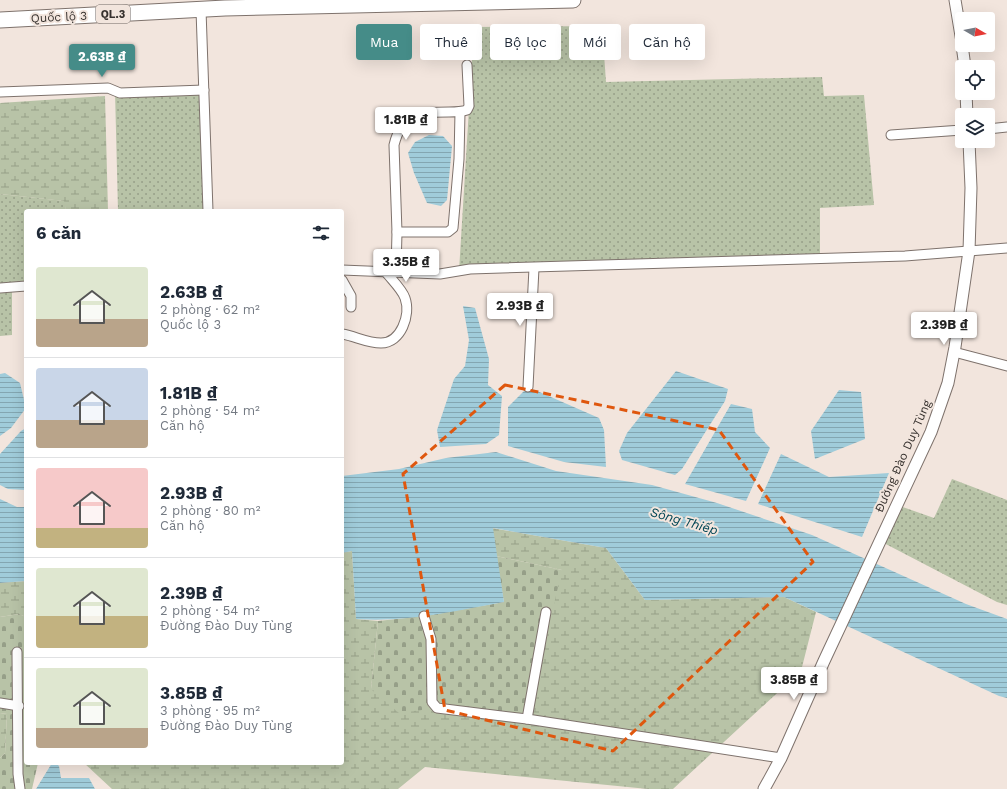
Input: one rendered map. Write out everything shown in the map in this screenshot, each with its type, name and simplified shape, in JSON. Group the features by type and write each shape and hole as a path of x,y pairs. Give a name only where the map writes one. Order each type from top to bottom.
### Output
{"highway":[{"name":"Quốc lộ 3","path":"0,20 200,10 573,0"}],"street":[{"path":"955,0 957,12"},
{"path":"200,10 208,209"},
{"path":"396,272 397,232 394,145 396,136 409,119 422,112 460,112 467,110 469,106 467,65"},
{"path":"0,92 108,88 120,93 204,90"},
{"path":"397,232 448,232 453,228 459,159 460,112"},
{"path":"995,128 1007,127"},
{"path":"891,136 955,131"},
{"name":"Đường Đào Duy Tùng","path":"781,758 842,621 931,432 948,383 969,251 971,188 969,148"},
{"path":"344,270 440,274 470,269 905,256 1007,248"},
{"path":"528,387 534,268"},
{"path":"344,335 364,341 380,343 388,342 395,338 404,323 408,309 405,297 385,272"},
{"path":"344,284 351,296 351,307"},
{"path":"0,288 24,286"},
{"path":"954,352 1007,366"},
{"path":"527,719 546,612"},
{"path":"424,616 431,639 432,702 437,708 527,719 781,758 764,789"},
{"path":"17,652 18,774 20,789"},
{"path":"0,703 18,706"}],"highlighted area":[{"path":"505,385 719,430 813,562 613,751 445,710 403,474"}],"green space":[{"path":"561,26 569,26 569,60 604,60 606,82 822,77 824,96 864,95 874,205 820,208 820,258 459,271 472,60 482,60 482,27 490,27 490,60 561,60"},
{"path":"204,90 208,209 118,209 115,91"},
{"path":"105,96 108,209 66,209 64,201 0,194 0,103"},
{"path":"0,194 65,201 66,209 24,209 24,287 0,288"},
{"path":"12,291 12,335 0,336 0,292"},
{"path":"952,479 1007,500 1007,605 997,602 880,541 897,505 934,518"},
{"path":"492,528 606,548 645,600 784,597 816,612 801,671 673,789 648,789 425,767 398,789 112,789 86,765 344,765 344,553 352,551 356,619 378,621 371,689 562,570 496,556"},
{"path":"496,556 562,570 527,719 437,708 399,713 371,689 378,621 424,616 504,602"},
{"path":"24,581 24,616 19,614 0,617 0,583"},
{"path":"19,614 24,616 24,765 38,765 32,789 0,789 0,758 5,753 7,714 0,713 0,617"},
{"path":"0,713 7,714 5,753 0,758"}],"water":[{"path":"429,135 443,136 452,146 447,200 441,206 427,203 414,173 408,153 415,142"},
{"path":"463,306 475,308 489,359 488,385 502,396 499,435 486,444 440,447 437,430 454,379 465,366 469,340"},
{"path":"676,371 728,389 725,401 682,469 675,475 622,460 619,451 627,433"},
{"path":"5,373 20,383 24,400 24,411 11,428 0,436 0,374"},
{"path":"528,387 599,418 604,430 606,467 564,462 508,446 508,407"},
{"path":"839,390 861,392 865,439 815,459 811,431"},
{"path":"731,404 752,409 755,432 770,448 746,501 685,484"},
{"path":"24,429 24,490 8,489 0,485 0,454"},
{"name":"Sông Thiếp","path":"496,452 556,471 652,485 717,503 812,535 966,604 1007,619 1007,698 999,696 784,597 645,600 606,548 493,528 504,602 411,618 374,620 356,619 352,551 344,553 344,476 399,469 446,458"},
{"path":"781,454 829,477 889,473 862,537 758,504"},
{"path":"0,499 17,507 24,507 24,581 0,583"},
{"path":"51,765 58,765 61,778 89,778 95,789 36,789"}]}
